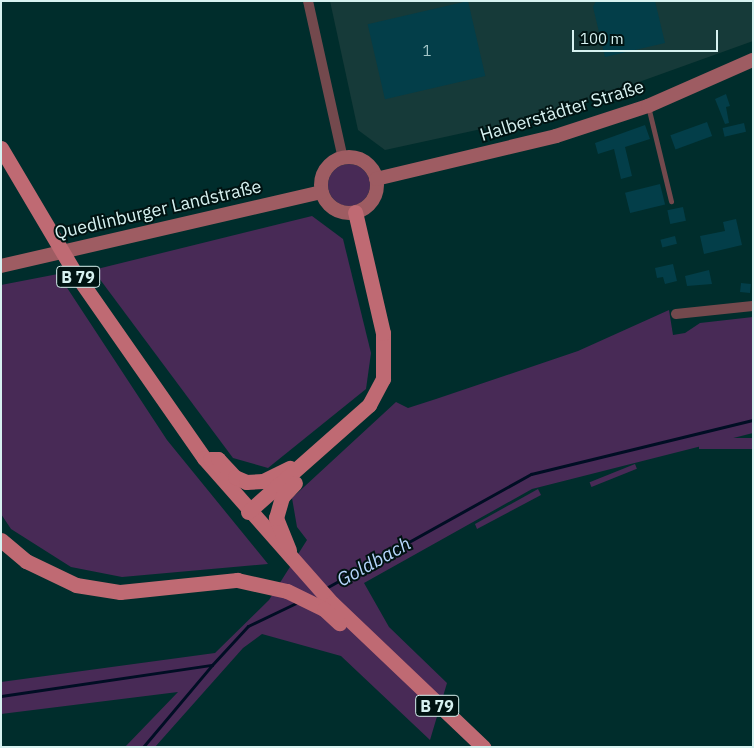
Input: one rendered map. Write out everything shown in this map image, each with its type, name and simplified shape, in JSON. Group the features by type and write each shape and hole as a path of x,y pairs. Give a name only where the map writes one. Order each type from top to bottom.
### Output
{"main road":[{"name":"Halberstädter Straße","path":"376,179 533,142 648,106 753,60"},
{"name":"B 79","path":"1,148 75,273 204,458 248,512 306,575 328,606 378,660 392,663 483,747"},
{"path":"343,158 364,162 376,179 371,203 355,212 337,210 322,192 324,174 343,158"},
{"name":"Quedlinburger Landstraße","path":"1,266 322,192"},
{"path":"248,512 369,405 383,379 383,333 355,212"},
{"path":"204,458 218,459 235,477 254,482 306,460"},
{"path":"290,559 289,546 276,518 282,497 304,474 306,460"},
{"path":"1,540 39,569 89,588 139,591 225,579 287,591 328,606"}],"street":[{"path":"308,1 343,158"},
{"path":"676,314 753,306"}],"lane":[{"path":"648,106 671,201"}],"shaded area":[{"path":"330,1 753,1 753,41 550,114 385,150 358,130"},
{"path":"353,164 361,167 367,173 370,185 367,197 361,203 345,206 337,203 331,197 328,181 331,173 337,167"},
{"path":"312,216 343,239 371,353 366,389 268,468 233,458 93,270"},
{"path":"58,274 167,440 268,564 122,577 71,567 11,529 1,514 1,285"},
{"path":"669,310 673,335 685,333 700,323 753,317 753,433 532,489 364,583 389,627 447,683 430,740 341,656 262,634 243,648 155,747 125,747 178,692 1,714 1,682 215,653 269,600 307,540 297,527 292,498 396,402 408,408 436,399 578,351"},
{"path":"699,438 753,438 753,449 699,449"},
{"path":"635,464 637,469 591,487 590,482"},
{"path":"538,489 541,495 477,529 475,524"}],"building":[{"path":"468,1 485,76 385,99 368,24"},
{"path":"596,1 655,1 665,43 605,57 593,7"},
{"path":"726,94 730,106 726,107 729,123 725,124 715,99"},
{"path":"707,122 712,136 675,149 670,135"},
{"path":"744,123 746,132 725,137 723,128"},
{"path":"645,125 650,139 625,147 632,176 621,179 614,149 598,154 595,143"},
{"path":"660,184 665,204 630,213 625,193"},
{"path":"683,207 686,221 670,224 667,210"},
{"path":"736,219 742,245 704,254 700,236 725,231 723,222"},
{"path":"675,236 677,244 662,247 660,240"},
{"path":"673,264 677,281 665,284 663,277 657,278 655,268"},
{"path":"709,270 712,284 687,286 685,276"},
{"path":"741,283 751,284 750,293 740,292"}],"waterway":[{"name":"Goldbach","path":"326,588 531,474 753,420"},
{"name":"Goldbach","path":"1,696 212,665 248,626 298,602"},
{"path":"143,747 212,665"}]}
